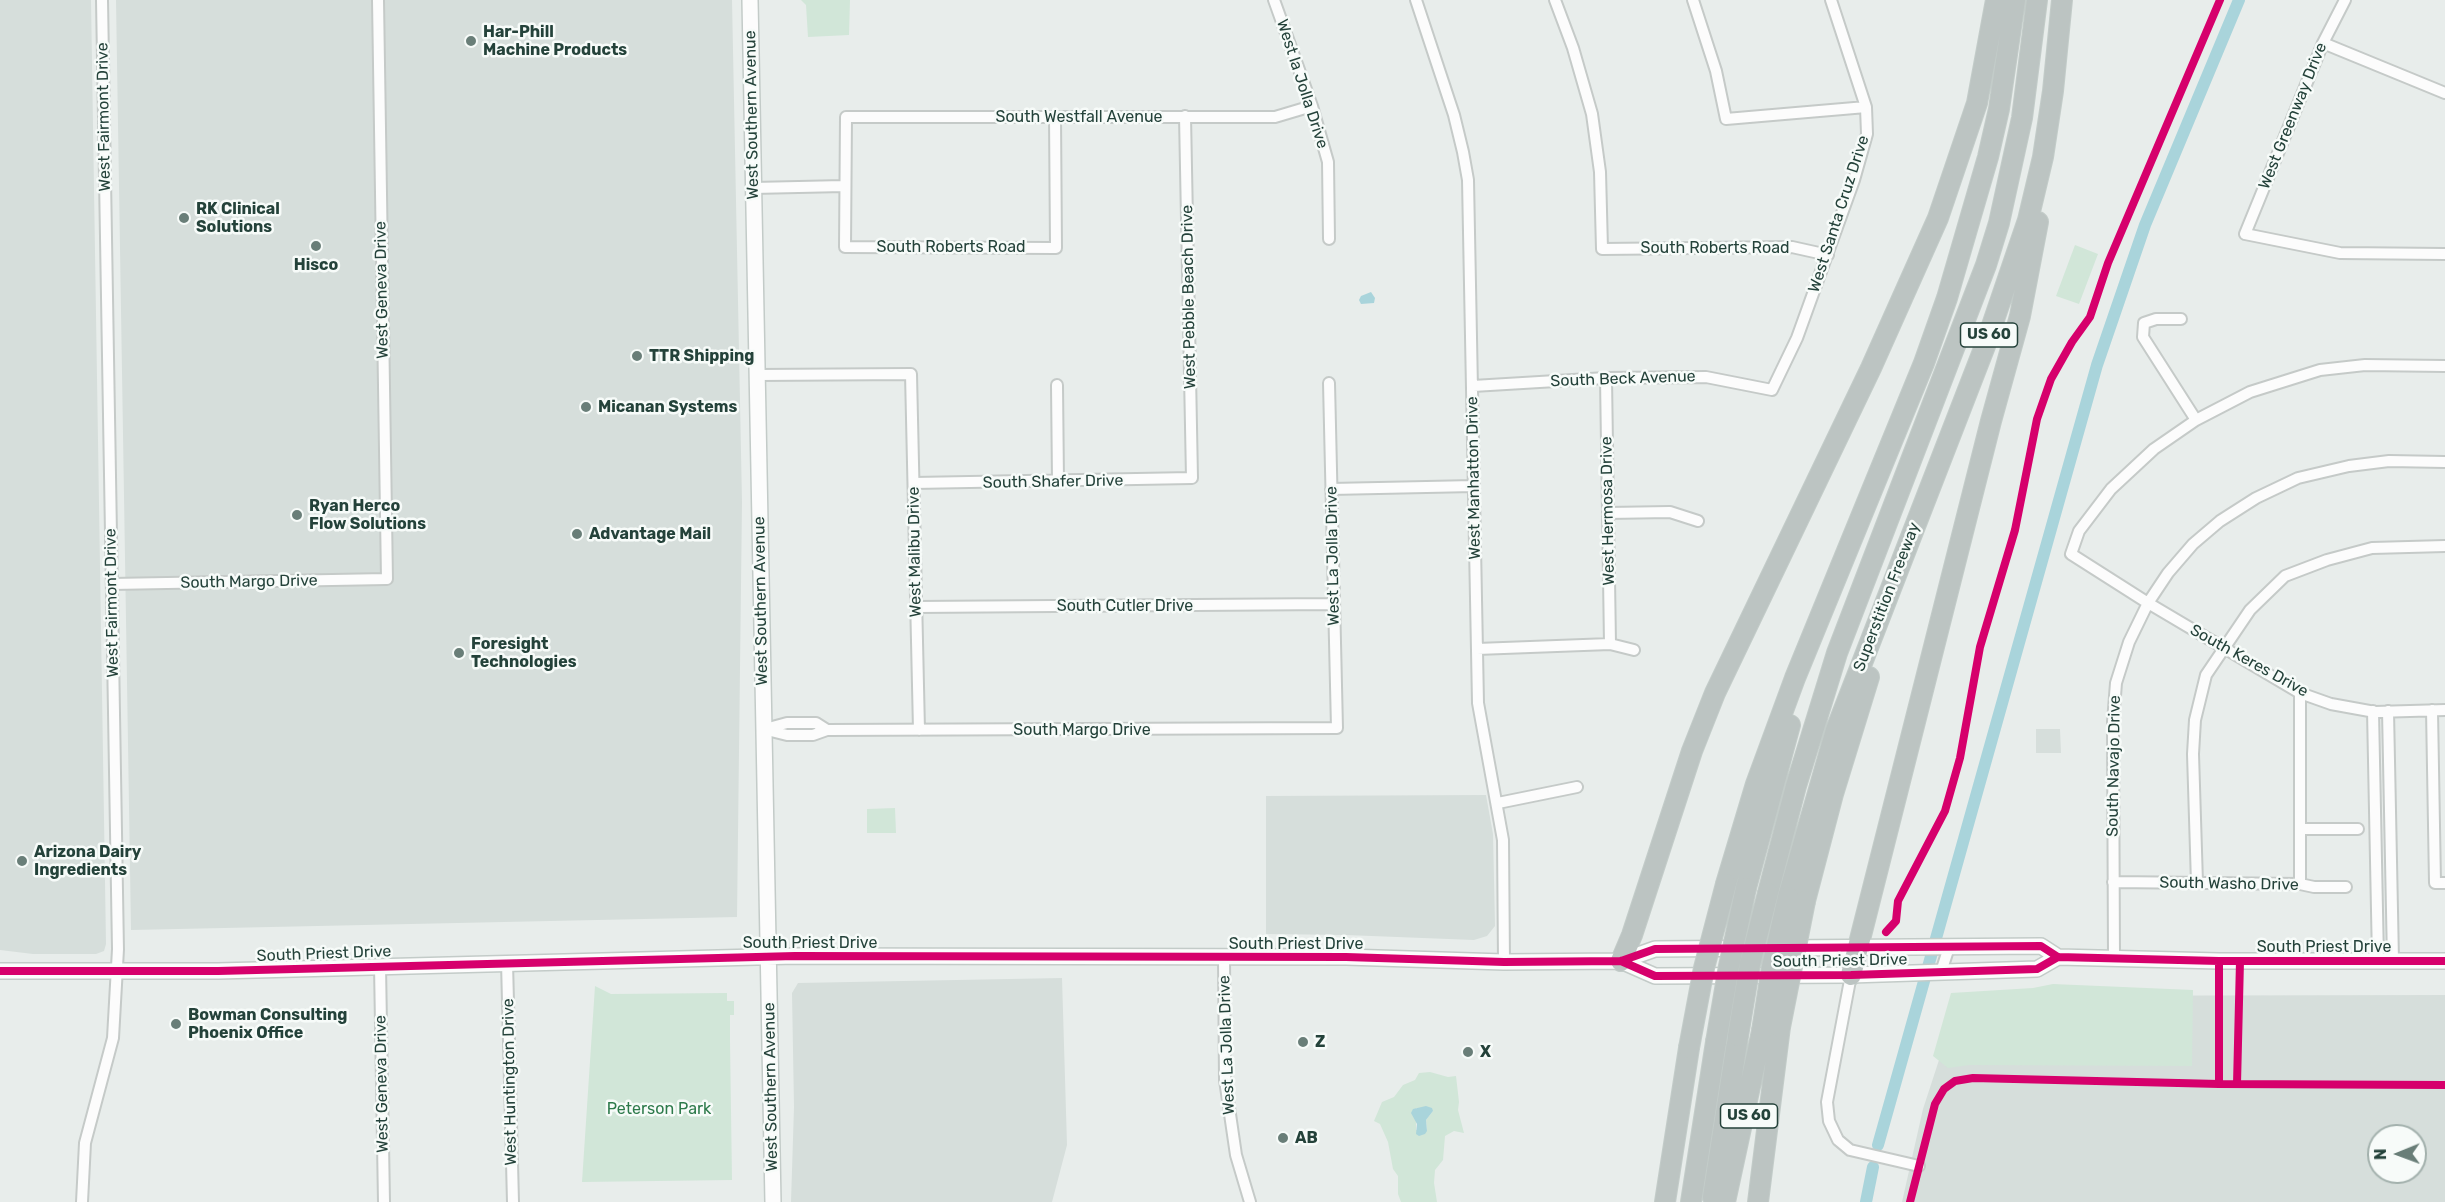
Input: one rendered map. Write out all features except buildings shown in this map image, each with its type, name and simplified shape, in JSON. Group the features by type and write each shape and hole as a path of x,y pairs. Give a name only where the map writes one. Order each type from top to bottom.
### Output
{"highway":[{"path":"1621,961 1632,935 1688,761 1715,693 1870,368 1938,218 1977,103 1996,0"},
{"name":"US 60","path":"1665,1202 1704,968 1726,884 1756,784 1795,678 1924,363 1962,252 1999,109 2015,0"},
{"path":"1713,1202 1750,964 1796,786 1837,652 1959,338 1993,244 2022,118 2037,0"},
{"name":"Superstition Freeway","path":"1736,1202 1771,1029 1772,968 1797,899 1836,730 2008,282 2028,220 2043,158 2053,91 2062,0"},
{"path":"1851,975 2020,316 2040,209 2053,91"},
{"path":"1691,1202 1729,966 1746,888 1795,708 1846,554"},
{"path":"1725,1202 1771,1029"},
{"path":"1758,1202 1771,1029"},
{"path":"1660,1202 1673,1151"}],"main road":[{"name":"West Southern Avenue","path":"750,0 773,1202"},
{"name":"South Priest Drive","path":"0,971 117,972 768,957 1346,957 1504,962 1621,961 1655,949 2041,946 2058,957 2445,961"},
{"name":"South Priest Drive","path":"1621,961 1655,976 1851,975 2037,969 2058,957"}],"street":[{"name":"West Fairmont Drive","path":"82,1202 85,1143 111,1052 117,972 102,0"},
{"name":"West Geneva Drive","path":"378,0 387,579"},
{"name":"West la Jolla Drive","path":"1274,0 1312,106 1328,162 1329,240"},
{"name":"West Manhatton Drive","path":"1416,0 1454,115 1463,152 1469,203 1477,649 1481,726 1498,803 1503,840 1504,962"},
{"name":"South Roberts Road","path":"1555,0 1573,48 1592,114 1600,172 1602,249 1792,247 1828,255"},
{"path":"1693,0 1716,71 1725,119 1866,107"},
{"name":"West Santa Cruz Drive","path":"1772,390 1797,338 1828,255 1867,134 1866,107 1831,0"},
{"name":"West Greenway Drive","path":"2345,0 2323,43 2245,234 2340,253 2445,254"},
{"path":"2323,43 2445,93"},
{"name":"South Westfall Avenue","path":"844,186 846,117 1275,117 1312,106"},
{"name":"West Pebble Beach Drive","path":"1185,116 1192,478"},
{"name":"South Roberts Road","path":"844,186 845,247 1056,248 1055,117"},
{"path":"753,188 844,186"},
{"path":"2181,319 2156,319 2144,323 2143,337 2196,420 2250,392 2320,370 2365,365 2445,366"},
{"name":"West Malibu Drive","path":"758,375 911,374 919,730"},
{"name":"South Beck Avenue","path":"1473,386 1606,378 1706,377 1772,390"},
{"name":"West Hermosa Drive","path":"1606,378 1610,644"},
{"name":"West La Jolla Drive","path":"1329,383 1337,728"},
{"path":"1057,386 1058,481"},
{"name":"South Keres Drive","path":"2196,420 2154,449 2111,489 2079,531 2072,554 2148,603 2300,693 2331,704 2373,711 2445,710"},
{"name":"South Navajo Drive","path":"2114,959 2113,722 2116,683 2129,642 2148,603 2168,573 2193,544 2220,521 2256,498 2287,483 2298,478 2349,466 2389,461 2445,462"},
{"name":"South Shafer Drive","path":"914,483 1192,478"},
{"path":"1331,489 1474,486"},
{"path":"1608,513 1670,512 1698,520"},
{"path":"2197,883 2194,720 2206,675 2250,610 2285,576 2327,560 2372,548 2445,546"},
{"name":"South Margo Drive","path":"112,584 387,579"},
{"name":"South Cutler Drive","path":"916,607 1333,604"},
{"path":"1477,649 1610,644 1634,650"},
{"path":"2300,693 2300,884"},
{"path":"2432,710 2432,794 2440,883"},
{"path":"2373,711 2378,898 2386,960"},
{"path":"2386,960 2392,897 2388,711"},
{"name":"South Margo Drive","path":"763,729 787,735 813,735 827,730 1337,728"},
{"path":"2375,774 2390,773"},
{"path":"1498,803 1576,787"},
{"path":"2432,794 2445,795"},
{"path":"2301,829 2358,829"},
{"path":"2376,834 2391,834"},
{"name":"South Washo Drive","path":"2113,882 2346,886"},
{"path":"2378,898 2392,897"},
{"path":"1939,972 1947,947"},
{"name":"West La Jolla Drive","path":"1224,958 1225,1080 1236,1155 1250,1202"},
{"name":"West Huntington Drive","path":"507,962 513,1202"},
{"name":"West Geneva Drive","path":"380,966 384,1202"},
{"path":"1851,975 1827,1112 1832,1132 1850,1150 1919,1166"}],"shaded area":[{"path":"0,0 91,0 106,944 104,951 96,954 33,954 0,950"},
{"path":"116,0 732,0 742,502 737,917 131,930"},
{"path":"2036,729 2060,729 2061,753 2036,753"},
{"path":"1486,795 1493,834 1495,926 1487,936 1474,940 1266,934 1266,796"},
{"path":"1062,978 1067,1145 1052,1202 791,1202 794,1107 792,993 798,983"},
{"path":"2445,995 2445,1202 1902,1202 1923,1109 1939,1060 1965,996"}],"green space":[{"path":"801,0 850,0 849,35 808,37 806,5"},
{"path":"2075,245 2098,254 2079,304 2056,296"},
{"path":"895,808 896,833 867,833 867,809"},
{"path":"2053,984 2193,990 2192,1066 1969,1065 1948,1068 1933,1056 1951,993 2033,988"},
{"name":"Peterson Park","path":"595,986 611,994 727,993 727,1001 734,1001 734,1015 730,1015 732,1180 582,1182"},
{"path":"1430,1072 1448,1077 1456,1076 1458,1110 1464,1133 1454,1131 1445,1136 1443,1160 1435,1170 1434,1183 1437,1202 1401,1202 1398,1194 1398,1176 1393,1169 1388,1142 1380,1124 1374,1121 1382,1102 1394,1097 1403,1085 1415,1080 1419,1073","holes":["1416,1108 1433,1111 1426,1120 1427,1131 1416,1130"]}],"water":[{"path":"1371,292 1375,298 1374,303 1361,304 1359,300 1361,296"},
{"path":"1426,1106 1432,1108 1433,1111 1426,1120 1427,1131 1419,1136 1416,1134 1417,1124 1411,1113 1413,1109"}],"waterway":[{"path":"1878,1145 2097,365 2145,225 2239,0"},
{"path":"1866,1202 1873,1167"}],"cycle path":[{"path":"1886,932 1896,921 1898,901 1945,811 1960,758 1980,647 2015,530 2037,419 2051,379 2072,342 2090,317 2108,263 2220,0"},
{"path":"0,971 218,971 795,956 1346,957 1504,962 1621,961 1655,949 2041,946 2058,957 2219,961 2445,961"},
{"path":"1621,961 1655,976 1851,975 2037,969 2058,957"},
{"path":"2219,961 2219,1084"},
{"path":"2237,1084 2240,961"},
{"path":"1910,1202 1935,1104 1944,1089 1955,1081 1973,1078 2219,1084 2445,1085"}],"place":[{"name":"Har-Phill Machine Products","path":"471,41"},
{"name":"RK Clinical Solutions","path":"184,218"},
{"name":"Hisco","path":"316,246"},
{"name":"TTR Shipping","path":"637,356"},
{"name":"Micanan Systems","path":"586,407"},
{"name":"Ryan Herco Flow Solutions","path":"297,515"},
{"name":"Advantage Mail","path":"577,534"},
{"name":"Foresight Technologies","path":"459,653"},
{"name":"Arizona Dairy Ingredients","path":"22,861"},
{"name":"Bowman Consulting Phoenix Office","path":"176,1024"},
{"name":"Z","path":"1303,1042"},
{"name":"X","path":"1468,1052"},
{"name":"AB","path":"1283,1138"}]}
